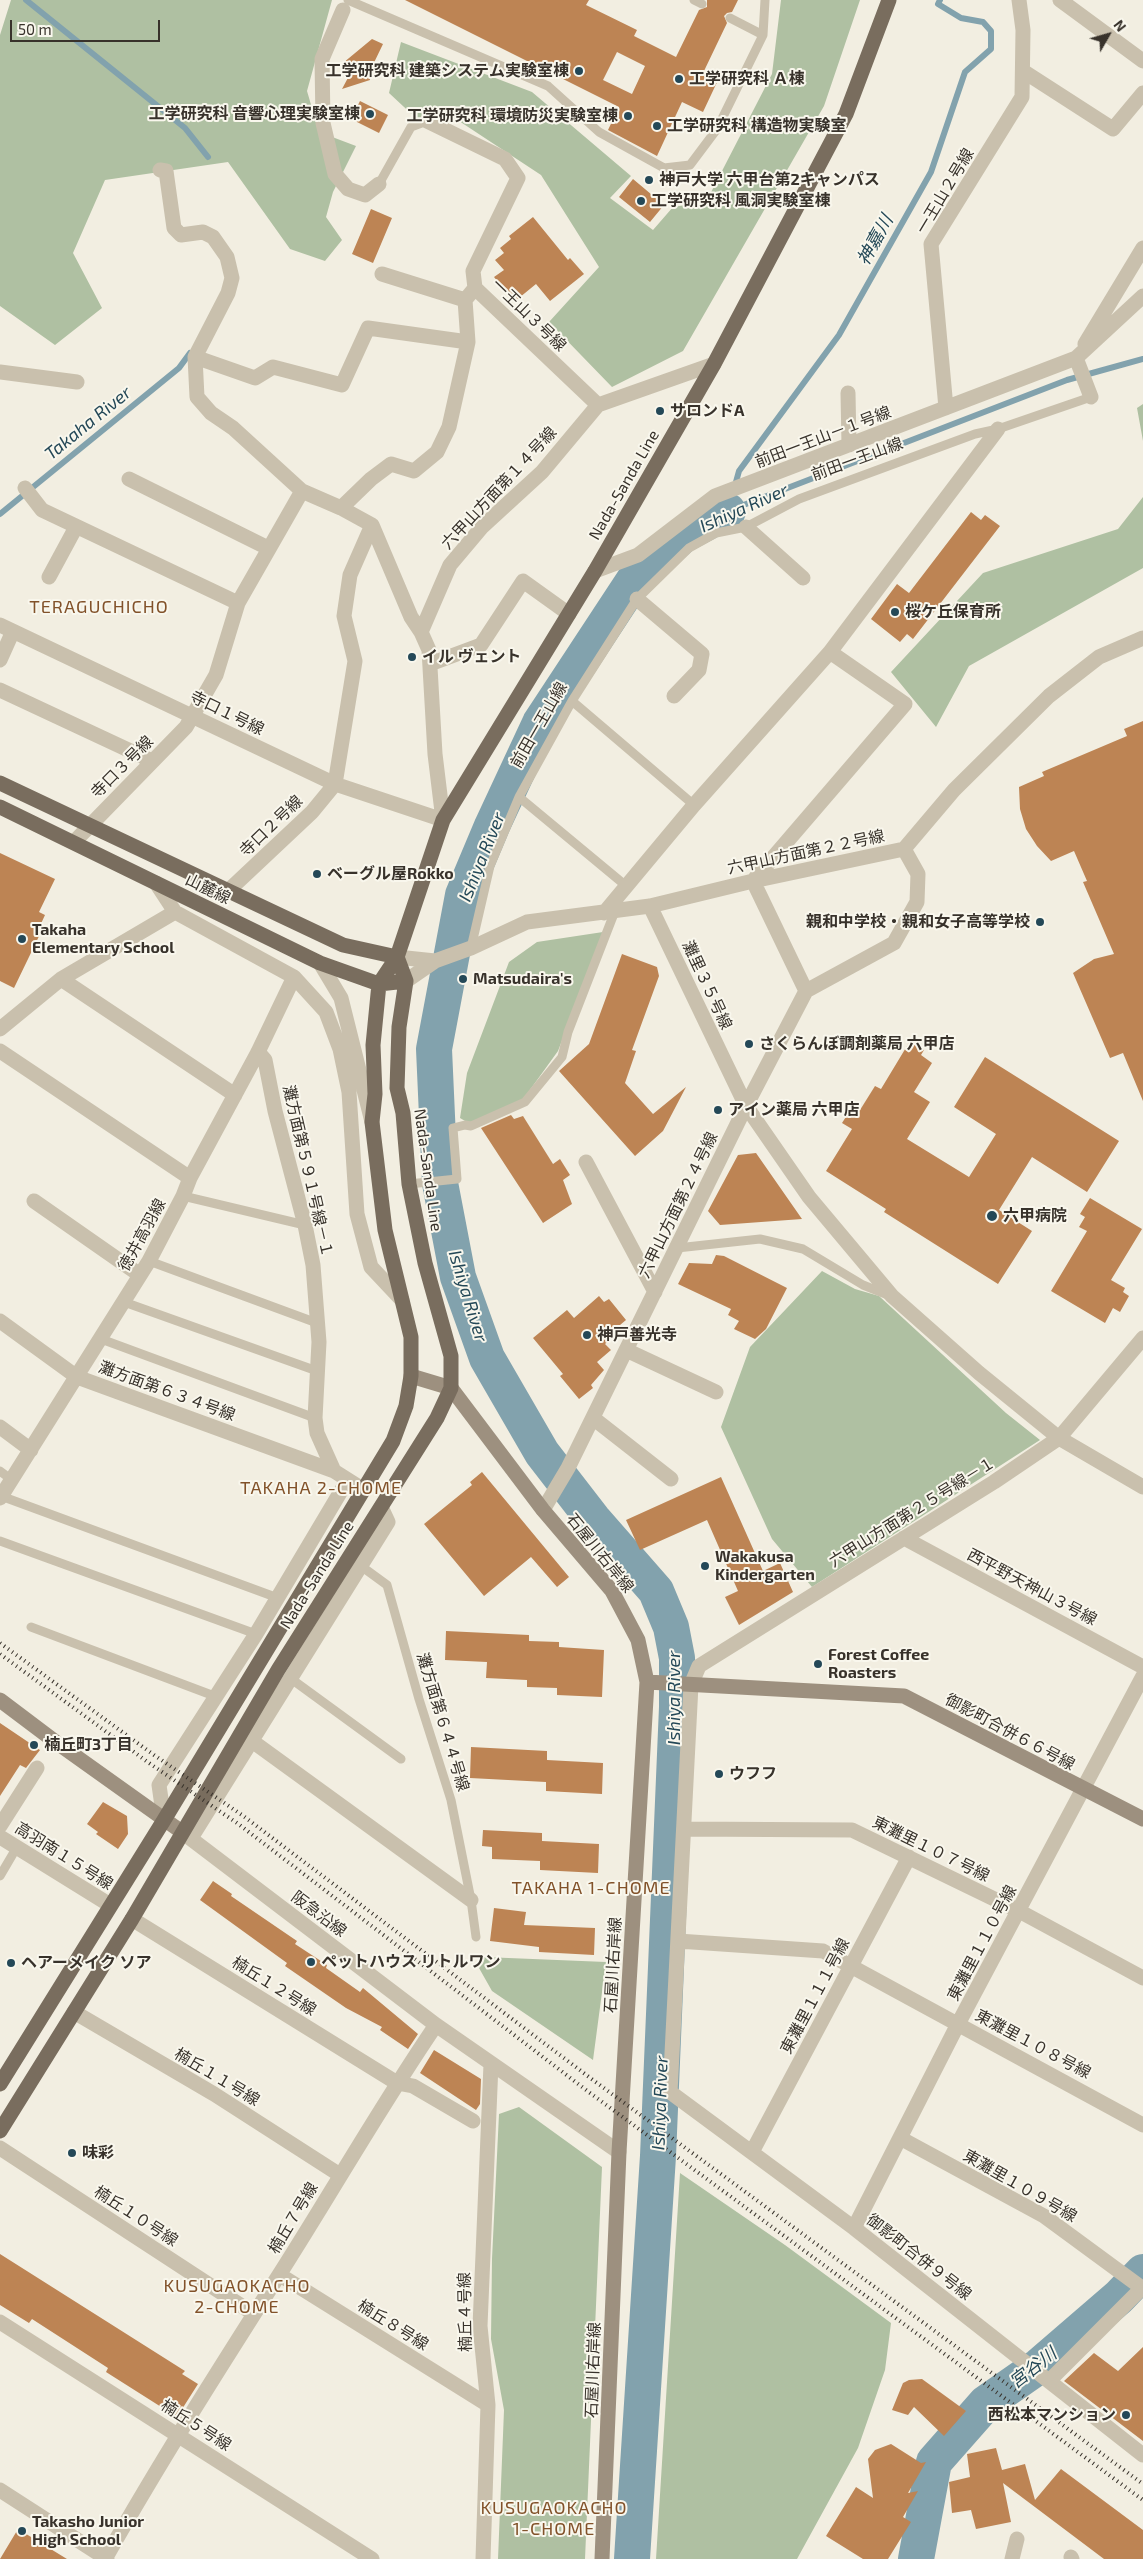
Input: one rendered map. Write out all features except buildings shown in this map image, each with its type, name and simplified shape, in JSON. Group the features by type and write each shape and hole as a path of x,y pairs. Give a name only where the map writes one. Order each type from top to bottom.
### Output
{"main road":[{"name":"Nada-Sanda Line","path":"0,2084 164,1820 393,1441 406,1406 411,1376 411,1337 383,1216 372,1122 375,1094 373,1046 379,984 397,957 443,820 595,571 714,364 846,114 889,0"},
{"name":"山麓線","path":"0,783 343,945 397,957"},
{"name":"山麓線","path":"0,807 320,963 379,984 406,981"},
{"name":"Nada-Sanda Line","path":"0,2131 186,1835 278,1670 437,1418 451,1388 451,1356 425,1263 411,1184 403,1113 397,1088 399,1027 406,981 397,957"}],"street":[{"name":"一王山２号線","path":"946,408 931,244 1022,97 1023,30 1019,0"},
{"path":"1060,0 1143,60"},
{"path":"346,3 322,59 323,123 335,174 348,189 365,195 380,184"},
{"path":"1023,71 1113,129 1143,92"},
{"path":"427,121 504,159 518,178 473,271 475,288"},
{"path":"160,170 166,171 174,228 182,235 203,232 213,237 227,257 232,278 228,293 195,357 197,398 211,413 233,428 302,491 341,508 372,525 412,617 429,650 435,754 443,820"},
{"path":"1076,358 1143,248"},
{"path":"341,508 370,479 391,464 414,471 437,452 449,427 468,342 465,300 382,274"},
{"name":"一王山３号線","path":"465,300 475,288 598,405"},
{"path":"1076,358 1143,296"},
{"path":"195,357 255,378 274,368 342,384 368,328 468,342"},
{"name":"前田一王山－１号線","path":"595,571 638,555 715,496 1076,358"},
{"name":"前田一王山線","path":"1076,358 1091,397"},
{"path":"598,405 714,364"},
{"path":"0,372 77,382"},
{"path":"848,393 849,446"},
{"name":"六甲山方面第１４号線","path":"421,632 450,565 482,527 542,472 598,405"},
{"path":"610,912 626,885 694,805 830,652 998,429"},
{"path":"129,479 268,548"},
{"path":"26,488 42,510 238,603"},
{"name":"寺口３号線","path":"74,842 186,727 216,675 238,603 302,491"},
{"path":"335,784 355,661 344,616 350,575 372,525"},
{"path":"49,577 76,527"},
{"path":"746,527 803,578"},
{"path":"430,664 481,644 523,582 569,614"},
{"path":"637,599 702,654 699,670 674,696"},
{"path":"0,660 7,628"},
{"name":"寺口１号線","path":"7,628 335,784 443,820"},
{"name":"六甲山方面第２２号線","path":"406,981 435,962 471,948 527,922 650,906 753,881 904,849 954,790 1049,696 1099,657 1143,638"},
{"path":"830,652 905,704 753,881 806,991 894,943 917,902 918,874 904,849"},
{"path":"0,690 152,761"},
{"name":"寺口２号線","path":"228,891 312,812 335,784"},
{"path":"156,882 175,912 294,977 326,1012 340,1049 349,1092 357,1214 371,1267 402,1300"},
{"name":"灘里３５号線","path":"650,906 746,1106 809,1197 892,1296 979,1373 1059,1438 1143,1486"},
{"path":"0,1029 62,979 175,912"},
{"path":"397,957 435,962"},
{"path":"320,963 341,998 372,1122"},
{"name":"徳井高羽線","path":"1,1497 6,1475 31,1450 149,1261 184,1196 190,1178 258,1052 294,977"},
{"path":"62,979 235,1095"},
{"name":"六甲山方面第２４号線","path":"543,1510 568,1468 746,1106 806,991"},
{"path":"0,1051 190,1178"},
{"name":"灘方面第５９１号線－１","path":"258,1052 265,1060 275,1111 305,1225 312,1265 319,1342 315,1418 317,1434 334,1471 346,1481 364,1490"},
{"path":"586,1162 655,1292"},
{"path":"34,1201 140,1275"},
{"name":"灘方面第６３４号線","path":"0,1321 77,1377 334,1471"},
{"name":"六甲山方面第２５号線－１","path":"691,1686 699,1666 904,1538 1059,1438 1141,1345"},
{"path":"626,1350 716,1392"},
{"path":"411,1376 451,1388"},
{"name":"石屋川右岸線","path":"451,1388 543,1510 612,1591 638,1640 647,1682 619,2152 602,2559"},
{"path":"593,1418 672,1479"},
{"path":"0,1427 31,1450"},
{"path":"164,1820 158,1785 217,1697 256,1634 346,1481"},
{"path":"186,1835 252,1741 388,1522 381,1507"},
{"name":"西平野天神山３号線","path":"904,1538 1143,1667"},
{"name":"東灘里１１０号線","path":"854,2228 958,2024 1143,1676"},
{"name":"御影町合併６６号線","path":"647,1682 691,1686 904,1696 1143,1819"},
{"path":"678,1941 691,1686"},
{"name":"阪急沿線","path":"0,1700 186,1835 436,2025 619,2152"},
{"path":"252,1741 471,1900"},
{"path":"0,1826 37,1768"},
{"name":"東灘里１０７号線","path":"684,1829 852,1830 1019,1911 1143,1978"},
{"name":"高羽南１５号線","path":"0,1837 110,1905"},
{"name":"東灘里１１１号線","path":"752,2152 909,1857"},
{"name":"楠丘１２号線","path":"132,1919 396,2083 413,2086 472,2121"},
{"name":"東灘里１０８号線","path":"678,1941 823,1951 1143,2125"},
{"name":"御影町合併９号線","path":"678,1941 670,2092 854,2228 1143,2455"},
{"name":"楠丘１１号線","path":"74,2012 214,2094 340,2175"},
{"name":"楠丘７号線","path":"105,2559 177,2434 280,2275 396,2083 436,2025"},
{"name":"楠丘４号線","path":"483,2559 488,2405 480,2326 491,2064"},
{"name":"東灘里１０９号線","path":"900,2138 1044,2216 1142,2288"},
{"name":"楠丘１０号線","path":"0,2148 254,2314"},
{"name":"楠丘８号線","path":"280,2275 488,2405"},
{"path":"1044,2377 1142,2288"},
{"name":"楠丘５号線","path":"0,2322 372,2559"},
{"path":"0,2490 105,2559"},
{"path":"1012,2559 1017,2539"}],"lane":[{"path":"346,3 548,86 599,132 664,168 690,166 717,130 763,35 765,0"},
{"path":"730,18 763,35"},
{"path":"380,184 411,127 427,121"},
{"name":"前田一王山線","path":"471,948 490,866 519,797 572,701 637,599 689,548 716,533 746,527 799,499 975,434 998,429 1091,397"},
{"path":"572,701 694,805"},
{"path":"519,797 626,885"},
{"path":"411,1184 457,1179 453,1128 465,1125 472,1126 525,1102 554,1068 562,1057 568,1032 610,912"},
{"path":"184,1196 305,1225"},
{"path":"677,1248 760,1239 769,1241 804,1249 864,1285 892,1296"},
{"path":"149,1261 317,1324"},
{"path":"124,1302 317,1371"},
{"path":"101,1339 315,1418"},
{"path":"1,1497 278,1598"},
{"path":"0,1541 256,1634"},
{"name":"灘方面第６４４号線","path":"361,1566 387,1585 419,1699 451,1800 471,1900 476,1937"},
{"path":"31,1627 217,1697"},
{"path":"290,1678 401,1759"},
{"path":"0,1876 17,1847"}],"green space":[{"path":"11,0 332,0 307,91 319,132 356,146 333,192 326,217 342,240 325,261 290,249 228,162 105,180 73,253 102,308 55,345 0,306 0,35"},
{"path":"781,0 860,0 824,106 683,351 612,387 549,322 599,267 541,175 456,119 418,120 389,93 401,42 532,92 631,176 610,198 653,230 673,207 706,202 772,74"},
{"path":"1143,404 1143,441 1137,408"},
{"path":"1143,497 1143,568 969,666 936,727 891,672 983,573 1118,529"},
{"path":"603,932 558,1051 522,1101 472,1125 460,1118 467,1073 509,962 537,942"},
{"path":"822,1271 855,1289 879,1296 1006,1413 1040,1440 812,1587 772,1539 721,1427 750,1347"},
{"path":"484,1957 606,1962 593,2060 492,1991 479,1968"},
{"path":"519,2107 602,2167 585,2559 498,2559 504,2410 491,2339 492,2259 499,2114"},
{"path":"680,2173 785,2245 891,2323 885,2370 858,2448 797,2559 656,2559"}],"waterway":[{"name":"Takaha River","path":"26,0 185,128 208,157"},
{"name":"神嘉川","path":"728,511 739,471 839,335 931,172 965,72 991,49 991,31 983,22 961,18 938,4 940,0"},
{"name":"Takaha River","path":"0,514 179,368 190,353"},
{"name":"Ishiya River","path":"728,511 1067,380 1143,359"},
{"name":"Ishiya River","path":"632,2559 658,2156 677,1707 677,1658 671,1627 656,1591 593,1519 542,1453 487,1358 458,1277 440,1183 434,1049 463,895 492,826 540,723 636,577 683,535 728,511"},
{"name":"宮谷川","path":"916,2559 934,2462 986,2403 1039,2366 1119,2297 1143,2272"}],"railway":[{"path":"0,1643 154,1755 242,1815 593,2080 1143,2484"},
{"path":"0,1654 149,1763 237,1823 590,2093 1143,2500"}],"place":[{"name":"工学研究科 建築システム実験室棟","path":"579,71"},
{"name":"工学研究科 Ａ棟","path":"679,79"},
{"name":"工学研究科 音響心理実験室棟","path":"370,114"},
{"name":"工学研究科 環境防災実験室棟","path":"628,116"},
{"name":"工学研究科 構造物実験室","path":"657,126"},
{"name":"神戸大学 六甲台第2キャンパス","path":"649,180"},
{"name":"工学研究科 風洞実験室棟","path":"641,201"},
{"name":"サロンドA","path":"660,411"},
{"name":"桜ケ丘保育所","path":"895,612"},
{"name":"イル ヴェント","path":"412,657"},
{"name":"ベーグル屋Rokko","path":"317,874"},
{"name":"親和中学校・親和女子高等学校","path":"1040,922"},
{"name":"Takaha Elementary School","path":"22,939"},
{"name":"Matsudaira's","path":"463,979"},
{"name":"さくらんぼ調剤薬局 六甲店","path":"749,1044"},
{"name":"アイン薬局 六甲店","path":"718,1110"},
{"name":"六甲病院","path":"992,1216"},
{"name":"神戸善光寺","path":"587,1335"},
{"name":"Wakakusa Kindergarten","path":"705,1566"},
{"name":"Forest Coffee Roasters","path":"818,1664"},
{"name":"楠丘町3丁目","path":"34,1745"},
{"name":"ウフフ","path":"719,1774"},
{"name":"ペットハウス リトルワン","path":"311,1962"},
{"name":"ヘアーメイク ソア","path":"11,1963"},
{"name":"味彩","path":"72,2153"},
{"name":"西松本マンション","path":"1126,2415"},
{"name":"Takasho Junior High School","path":"22,2531"}],"district":[{"name":"TERAGUCHICHO","path":"99,607"},
{"name":"TAKAHA 2-CHOME","path":"321,1488"},
{"name":"TAKAHA 1-CHOME","path":"591,1888"},
{"name":"KUSUGAOKACHO 2-CHOME","path":"237,2296"},
{"name":"KUSUGAOKACHO 1-CHOME","path":"554,2518"}]}
